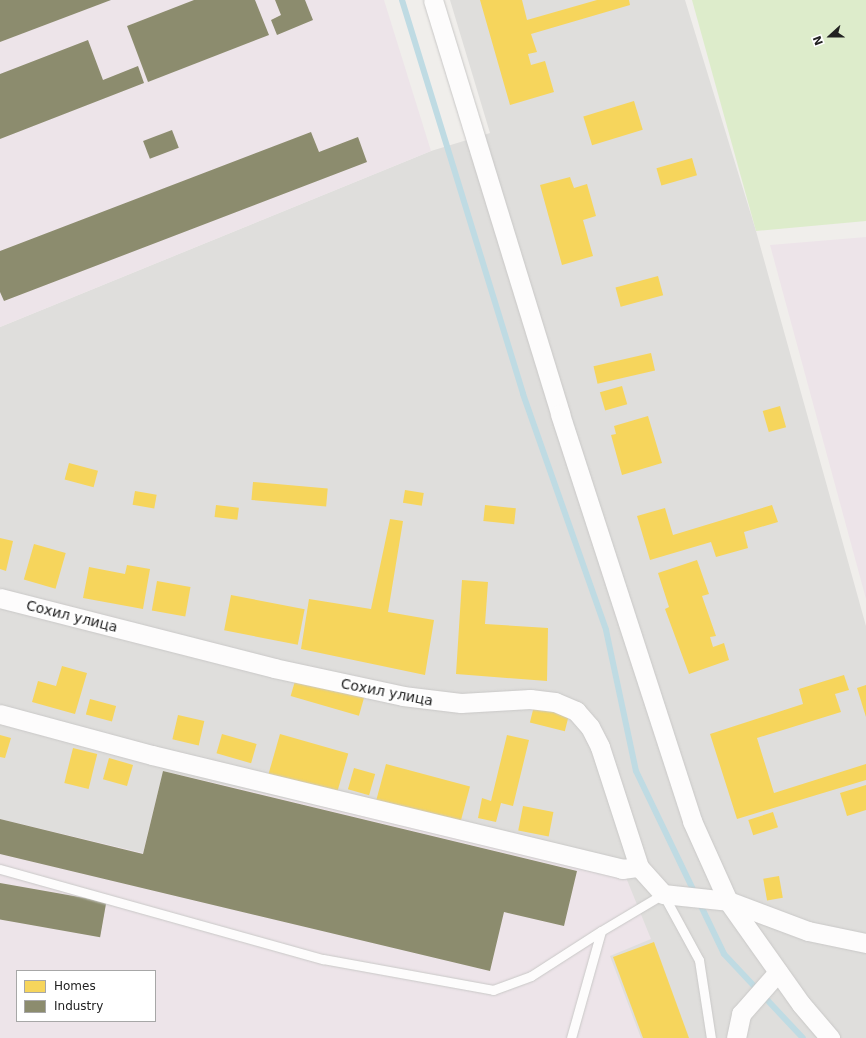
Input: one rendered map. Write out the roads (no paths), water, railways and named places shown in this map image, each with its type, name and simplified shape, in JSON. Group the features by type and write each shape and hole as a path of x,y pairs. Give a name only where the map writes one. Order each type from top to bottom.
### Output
{"street":[{"path":"433,0 560,414 692,821 728,901 778,972 830,1038"},
{"name":"Сохил улица","path":"0,598 274,668 403,696 461,703 530,699 555,702 576,711 590,727 600,747 639,867 664,894"},
{"path":"0,714 152,755 622,869 639,867"},
{"path":"664,894 728,901 808,931 866,944"},
{"path":"736,1038 741,1014 778,972"}],"lane":[{"path":"0,869 323,959 493,990 531,976 601,931 664,894 699,960 711,1038"},
{"path":"571,1038 601,931"}],"waterway":[{"path":"402,0 523,394 606,630 636,771 724,954 803,1038"}]}
